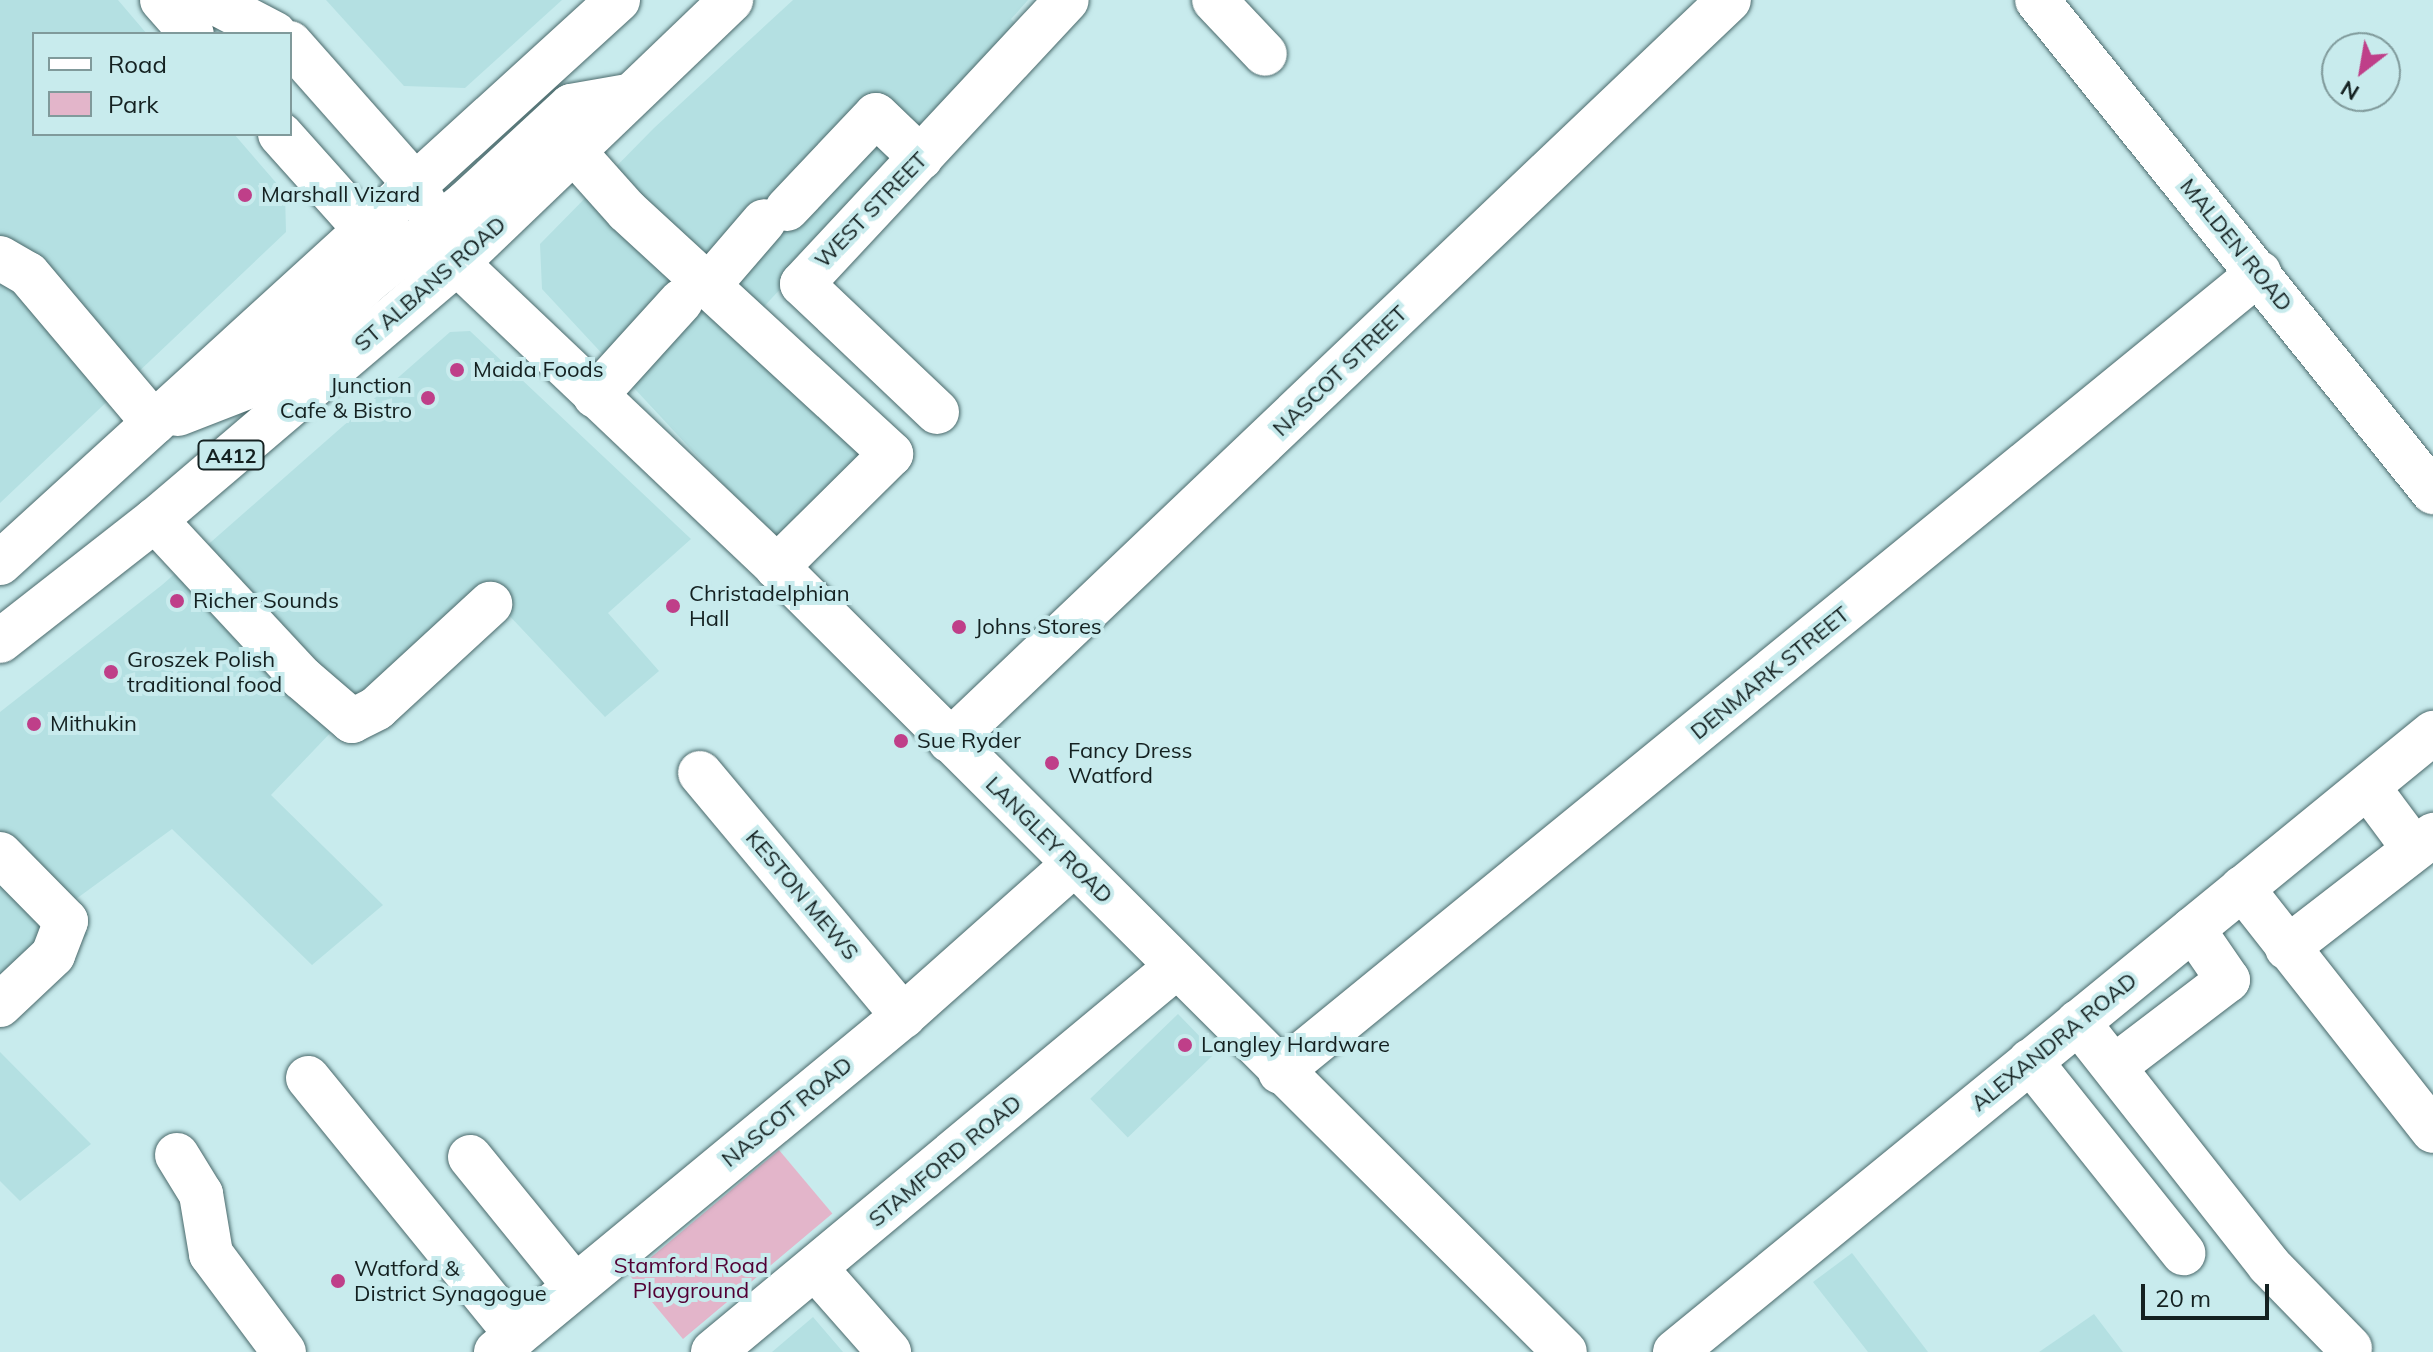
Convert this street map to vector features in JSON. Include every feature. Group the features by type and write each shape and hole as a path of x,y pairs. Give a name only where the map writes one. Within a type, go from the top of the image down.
{"street":[{"path":"162,0 190,32"},
{"path":"210,0 271,32"},
{"path":"250,0 280,32"},
{"path":"0,563 413,182 618,0"},
{"name":"ST ALBANS ROAD","path":"0,641 155,520 435,245 576,154 628,96 731,0"},
{"name":"WEST STREET","path":"937,412 802,284 1067,0"},
{"path":"1214,0 1265,54"},
{"name":"NASCOT STREET","path":"950,741 1729,0"},
{"name":"MALDEN ROAD","path":"2037,0 2433,492"},
{"name":"LANGLEY ROAD","path":"292,45 413,182 435,245 777,567 1175,968 1565,1352"},
{"path":"154,423 263,381 435,245 571,106 628,96"},
{"path":"595,396 876,115 921,158"},
{"path":"282,136 365,229 435,245"},
{"path":"576,154 695,293 891,454 777,567"},
{"path":"0,258 28,274 154,423"},
{"name":"DENMARK STREET","path":"1280,1072 2259,273"},
{"path":"155,520 302,678 352,721 377,708 490,604"},
{"name":"ALEXANDRA ROAD","path":"1675,1352 2433,733"},
{"name":"KESTON MEWS","path":"700,773 903,1016"},
{"path":"2287,948 2424,842 2368,787"},
{"path":"0,854 66,921 53,955 0,1005"},
{"name":"NASCOT ROAD","path":"506,1343 903,1016 1073,865"},
{"path":"2242,888 2433,1131"},
{"path":"2115,1066 2228,980 2193,929"},
{"name":"STAMFORD ROAD","path":"713,1352 1175,968"},
{"path":"2078,1022 2269,1265 2350,1348"},
{"path":"2030,1061 2183,1253"},
{"path":"308,1078 506,1343"},
{"path":"177,1155 201,1194 211,1254 284,1352"},
{"path":"470,1157 575,1286"},
{"path":"815,1268 889,1352"}],"shaded area":[{"path":"0,0 118,0 145,32 32,32 32,136 236,136 285,193 286,232 0,503"},
{"path":"326,0 562,0 465,88 404,86"},
{"path":"793,0 1028,0 1011,19 1021,29 759,312 913,453 809,552 786,544 726,487 542,289 540,244 654,128"},
{"path":"470,331 691,539 608,613 659,671 605,717 504,610 370,737 336,727 271,795 383,905 312,965 172,829 65,907 88,934 0,1026 0,712 162,585 450,332"},
{"path":"1178,1014 1216,1053 1128,1138 1090,1099"},
{"path":"0,1052 91,1144 20,1201 0,1181"},
{"path":"1852,1253 1928,1352 1868,1352 1813,1282"},
{"path":"2094,1314 2123,1352 2039,1352 2071,1330"},
{"path":"813,1317 843,1352 772,1352"}],"green space":[{"name":"Stamford Road Playground","path":"779,1150 832,1214 683,1339 630,1275"}],"place":[{"name":"Marshall Vizard","path":"245,195"},
{"name":"Maida Foods","path":"457,370"},
{"name":"Junction Cafe & Bistro","path":"428,398"},
{"name":"Richer Sounds","path":"177,601"},
{"name":"Christadelphian Hall","path":"673,606"},
{"name":"Johns Stores","path":"959,627"},
{"name":"Groszek Polish traditional food","path":"111,672"},
{"name":"Mithukin","path":"34,724"},
{"name":"Sue Ryder","path":"901,741"},
{"name":"Fancy Dress Watford","path":"1052,763"},
{"name":"Langley Hardware","path":"1185,1045"},
{"name":"Watford & District Synagogue","path":"338,1281"}]}
